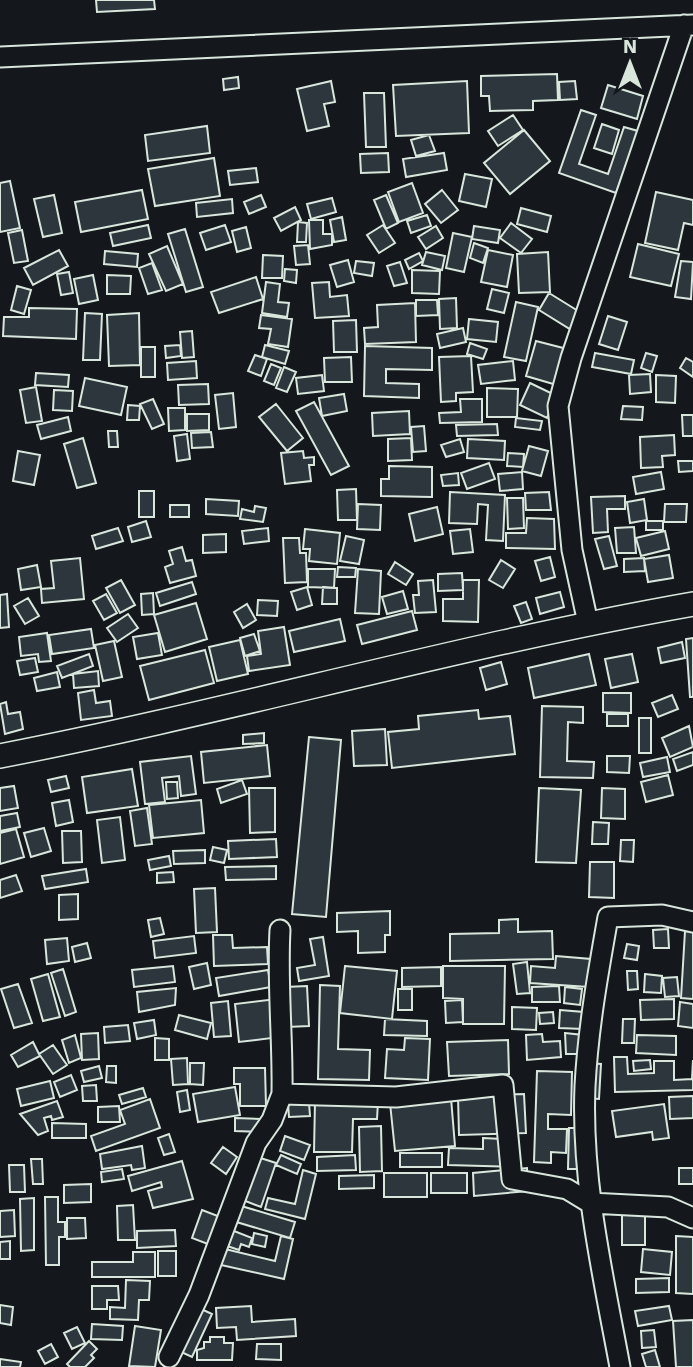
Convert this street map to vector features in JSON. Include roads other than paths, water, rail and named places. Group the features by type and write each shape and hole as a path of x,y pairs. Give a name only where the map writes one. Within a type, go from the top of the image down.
{"street":[{"path":"0,57 689,25 571,358 558,406 572,550 588,623"},
{"path":"0,756 117,733 588,623 693,604"},
{"path":"0,770 579,639 693,619"},
{"path":"620,1367 590,1203 585,1088 593,1004 608,917 662,915 693,922"},
{"path":"169,1357 200,1295 256,1143 272,1120 282,1094 283,1037 277,978 280,930"},
{"path":"282,1094 396,1097 503,1085 512,1179 567,1189 590,1203 668,1207 693,1218"}]}
